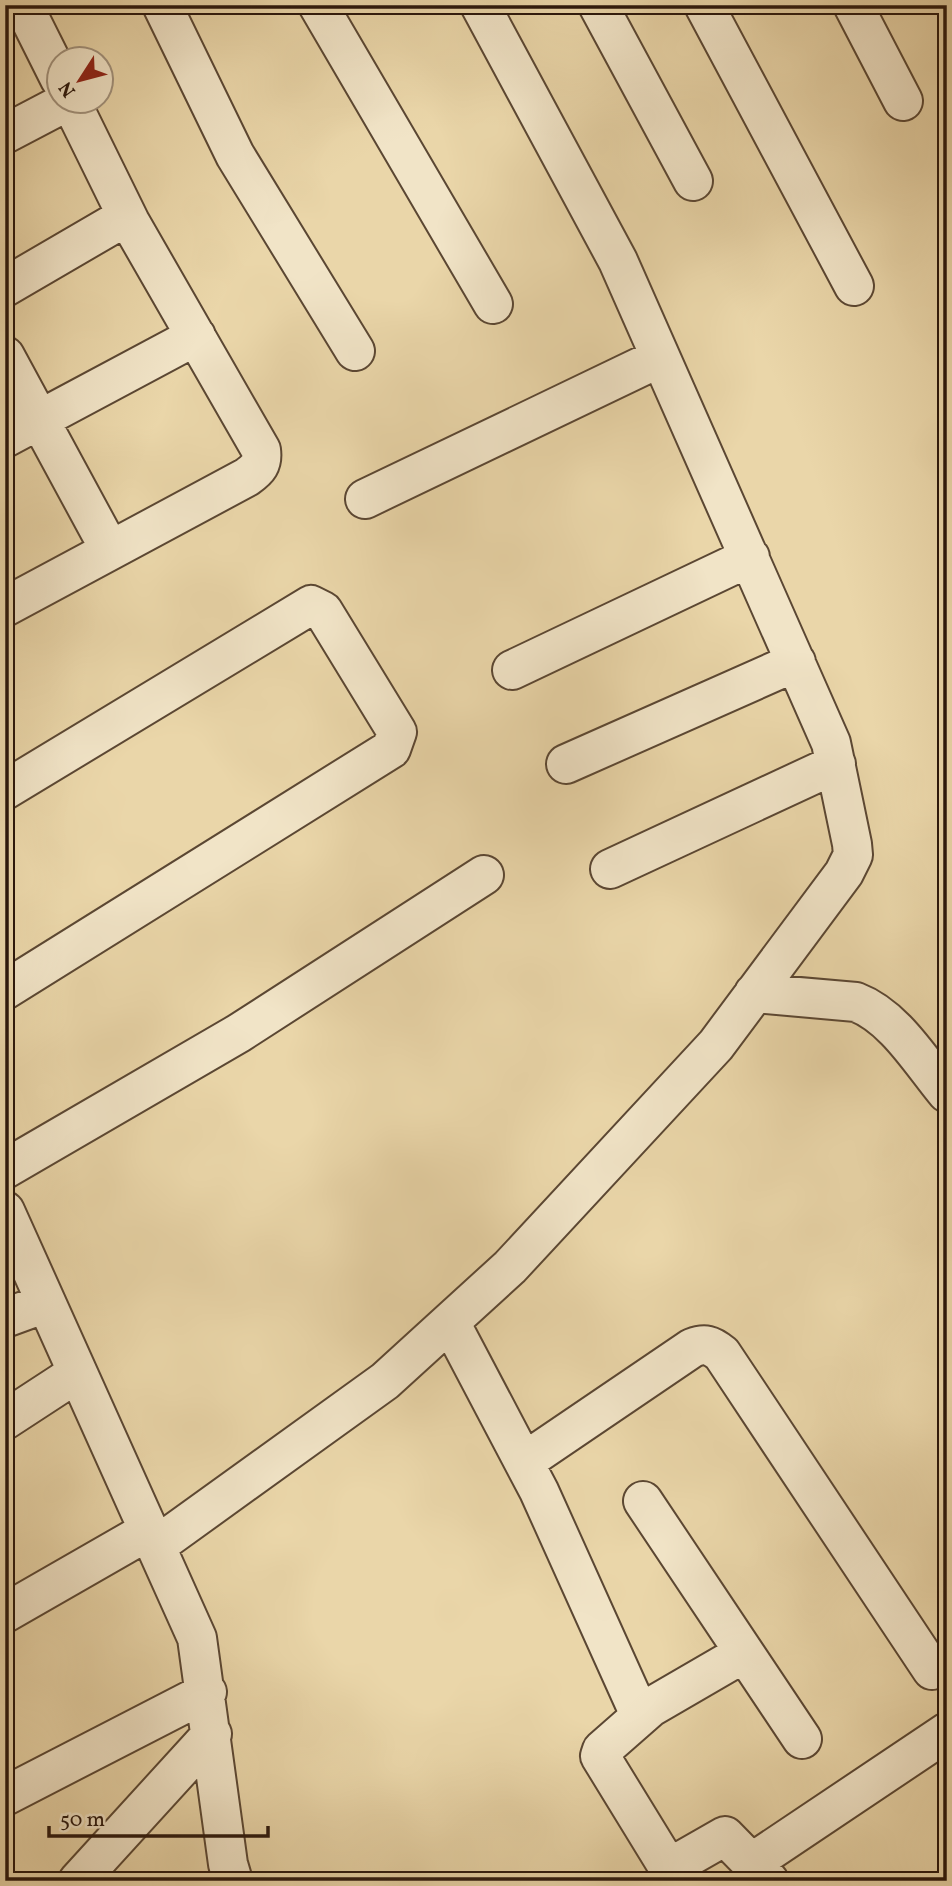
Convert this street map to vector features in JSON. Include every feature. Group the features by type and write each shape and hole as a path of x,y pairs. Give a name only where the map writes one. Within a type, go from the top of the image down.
{"street":[{"path":"23,5 46,51"},
{"path":"162,5 235,155 355,351"},
{"path":"318,5 494,304"},
{"path":"5,1613 152,1539 379,1386 515,1262 707,1055 850,864 852,844 831,743 618,261 480,5"},
{"path":"598,5 693,181"},
{"path":"704,5 854,286"},
{"path":"853,5 903,101"},
{"path":"5,134 46,113"},
{"path":"5,607 247,477 257,469 262,460 261,450 127,216 75,116"},
{"path":"5,287 127,216"},
{"path":"5,438 196,336"},
{"path":"5,356 110,550"},
{"path":"365,499 659,358"},
{"path":"512,670 750,557"},
{"path":"5,790 311,605 323,611 397,732 391,749 5,990"},
{"path":"566,764 796,662"},
{"path":"610,869 836,764"},
{"path":"5,1169 239,1033 484,875"},
{"path":"754,993 856,1002 868,1007 883,1017 947,1093"},
{"path":"5,1211 197,1639 207,1692 228,1864 233,1881"},
{"path":"5,1318 46,1303"},
{"path":"450,1322 524,1462 635,1704 651,1707"},
{"path":"524,1462 692,1348 703,1344 712,1346 722,1354 932,1670"},
{"path":"5,1420 76,1373"},
{"path":"643,1501 802,1739"},
{"path":"744,1653 651,1707 602,1749 600,1756 665,1862 676,1864 725,1836 761,1872 947,1732"},
{"path":"8,1787 207,1692"},
{"path":"78,1881 212,1734"}]}
